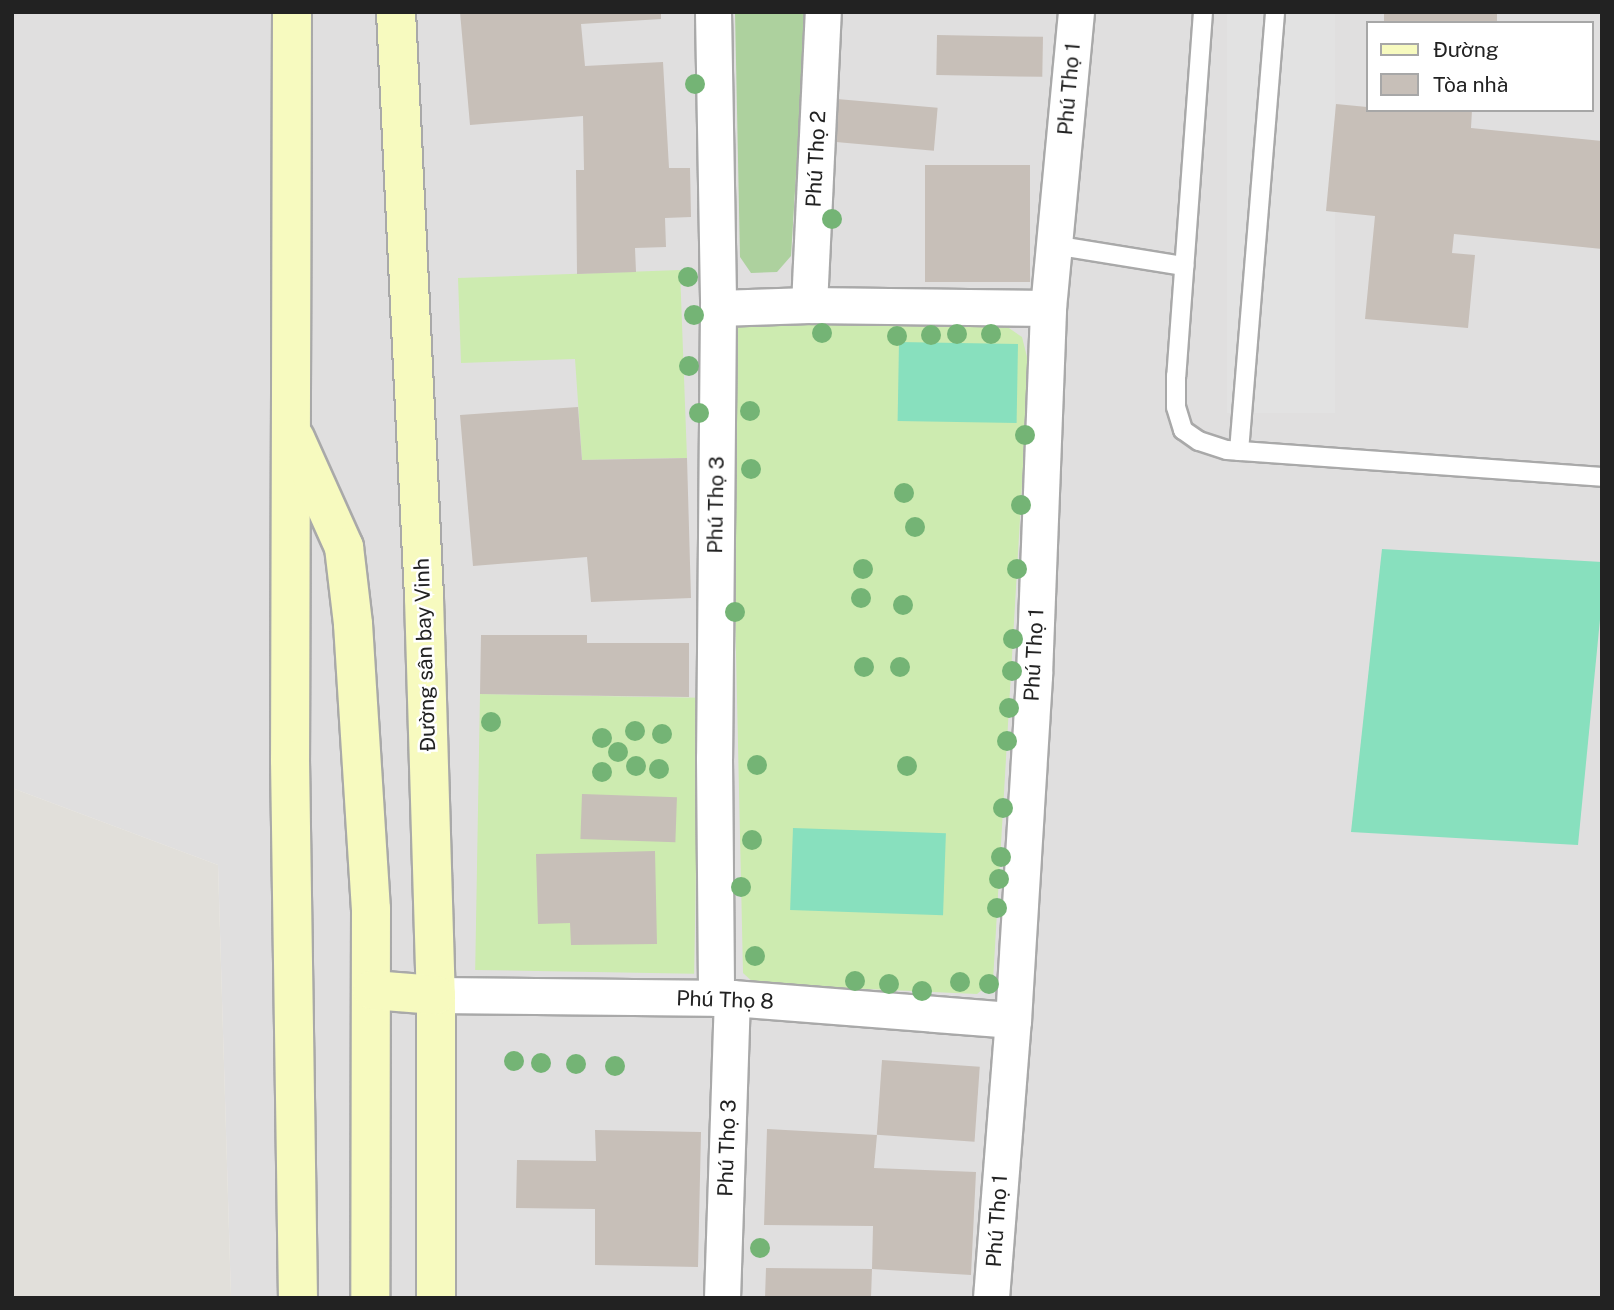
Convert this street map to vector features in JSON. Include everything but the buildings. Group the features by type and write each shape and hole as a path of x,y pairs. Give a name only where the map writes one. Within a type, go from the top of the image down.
{"main road":[{"path":"292,12 290,760 298,1298"},
{"name":"Đường sân bay Vinh","path":"396,12 424,598 436,995 436,1298"},
{"path":"291,430 344,547 353,624 368,855 372,990 370,1298"},
{"path":"372,990 436,995"}],"street":[{"name":"Phú Thọ 3","path":"713,12 718,308 714,745 724,998 722,1298"},
{"name":"Phú Thọ 2","path":"809,305 823,12"},
{"name":"Phú Thọ 1","path":"991,1298 1013,1020 1034,675 1048,308 1076,12"},
{"path":"718,308 809,305 1048,308"},
{"name":"Phú Thọ 8","path":"436,995 724,998 1013,1020"}],"lane":[{"path":"1203,12 1176,376 1178,419 1183,430 1199,441 1239,451 1602,477"},
{"path":"1239,451 1275,12"},
{"path":"1054,245 1184,266"}],"shaded area":[{"path":"12,12 1602,12 1602,1298 231,1298 218,865 12,788"},
{"path":"1227,12 1335,12 1335,413 1227,413"},
{"path":"12,788 218,865 231,1298 12,1298"}],"green space":[{"path":"735,12 806,12 791,256 777,272 751,273 740,257"},
{"path":"680,270 687,458 582,460 575,359 461,363 458,278"},
{"path":"744,315 1003,324 1022,337 1029,365 993,981 977,994 755,984 743,973 729,332"},
{"path":"899,342 1018,344 1017,423 898,421"},
{"path":"1382,549 1602,562 1602,599 1578,845 1351,832"},
{"path":"480,694 699,698 694,974 475,970"},
{"path":"793,828 946,833 943,915 790,910"}]}
